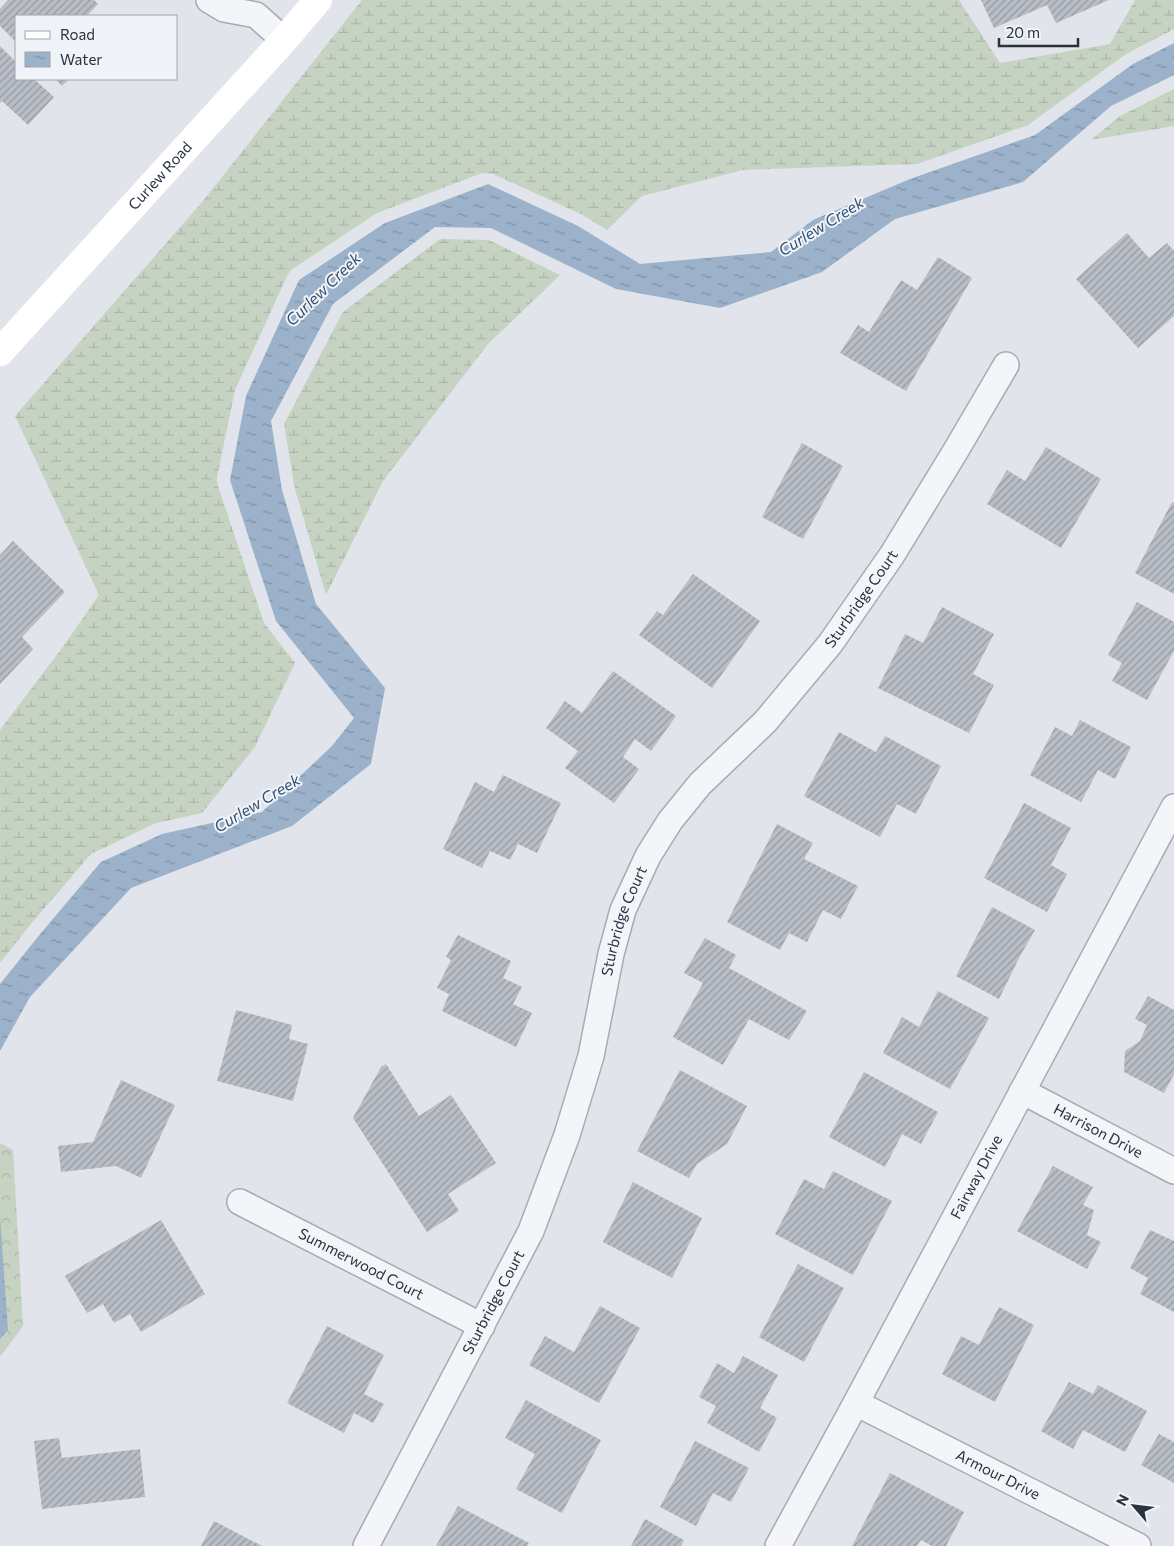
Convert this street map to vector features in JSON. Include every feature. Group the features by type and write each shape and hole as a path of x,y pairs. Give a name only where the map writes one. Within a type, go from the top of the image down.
{"main road":[{"name":"Curlew Road","path":"0,352 284,40 318,0"}],"street":[{"path":"209,0 224,9 254,7 284,40"},
{"name":"Sturbridge Court","path":"366,1546 531,1231 567,1135 592,1056 611,954 623,910 648,856 670,821 700,784 765,722 830,644 892,555 1006,365"},
{"name":"Fairway Drive","path":"778,1546 1174,807"},
{"name":"Harrison Drive","path":"1022,1091 1174,1171"},
{"name":"Summerwood Court","path":"240,1202 482,1326"},
{"name":"Armour Drive","path":"856,1403 1138,1546"}],"green space":[{"path":"362,0 959,0 1000,63 1110,44 1135,0 1174,0 1174,29 1126,54 1028,125 917,164 743,170 642,196 607,230 583,215 493,174 482,173 377,213 291,270 235,390 217,483 264,623 295,663 255,747 202,813 156,823 91,854 0,963 0,730 62,648 99,595 15,416 203,201"},
{"path":"1174,89 1174,126 1091,140 1120,116"},
{"path":"440,239 489,240 560,275 488,344 383,481 326,595 295,489 284,424 343,312"},
{"path":"0,1143 13,1150 23,1326 0,1357"}],"water":[{"name":"Curlew Creek","path":"1174,43 1174,75 1111,106 1023,182 895,219 822,272 720,308 616,289 491,228 435,227 333,304 271,421 282,490 316,604 385,688 371,764 292,826 131,888 30,997 0,1051 0,984 101,862 162,834 262,812 332,746 354,718 276,621 230,480 246,396 299,280 385,223 488,184 578,226 640,264 771,252 813,220 910,179 1035,135 1133,64"},
{"path":"0,1217 8,1330 0,1339"}],"building":[{"path":"8,0 94,0 98,4 88,15 15,15 15,41 0,26 0,9"},
{"path":"981,0 1109,0 1056,23 1047,5 994,28"},
{"path":"0,46 15,61 15,80 35,80 54,97 28,125 2,101 0,103"},
{"path":"56,80 68,80 62,86"},
{"path":"1127,233 1149,258 1167,243 1174,251 1174,316 1138,348 1076,279"},
{"path":"938,257 972,278 906,391 840,353 858,325 869,332 901,280 917,290"},
{"path":"802,443 843,466 803,539 762,517"},
{"path":"1046,447 1101,479 1061,548 987,504 1007,470 1025,481"},
{"path":"1172,502 1174,503 1174,594 1135,573"},
{"path":"13,541 65,592 22,637 33,649 0,684 0,555"},
{"path":"693,574 760,621 712,688 639,635 657,611 663,615"},
{"path":"1137,602 1174,622 1174,651 1147,700 1112,681 1122,663 1108,655"},
{"path":"942,607 994,634 973,674 994,685 969,733 878,688 905,634 923,643"},
{"path":"613,671 676,716 651,751 635,739 623,757 639,769 614,803 565,768 578,751 546,728 565,701 582,713"},
{"path":"1080,720 1131,747 1115,779 1098,770 1081,802 1030,775 1055,727 1072,736"},
{"path":"839,732 876,752 885,736 941,766 916,814 897,804 880,837 804,796"},
{"path":"503,775 561,803 537,853 518,844 510,860 490,851 482,868 443,849 475,782 494,792"},
{"path":"1024,803 1071,828 1051,865 1067,874 1047,912 984,878"},
{"path":"777,824 813,843 804,859 858,886 841,919 823,910 807,942 789,933 780,950 727,922"},
{"path":"992,907 1035,930 999,999 956,976"},
{"path":"458,935 511,961 503,978 522,987 513,1004 532,1013 516,1047 442,1011 449,994 437,988 451,960 446,957"},
{"path":"705,938 736,955 729,968 807,1011 789,1040 749,1019 723,1065 673,1037 703,983 684,973"},
{"path":"938,991 989,1018 950,1089 883,1053 902,1017 919,1027"},
{"path":"1148,996 1174,1010 1174,1074 1164,1093 1124,1072 1125,1051 1140,1041 1147,1025 1135,1019"},
{"path":"236,1010 292,1025 289,1039 308,1044 293,1101 217,1081"},
{"path":"386,1064 419,1116 451,1095 496,1163 448,1194 459,1211 427,1232 353,1118 381,1067"},
{"path":"680,1070 747,1106 727,1144 697,1164 689,1178 637,1151"},
{"path":"864,1072 938,1112 921,1144 902,1134 885,1167 829,1137"},
{"path":"121,1080 175,1105 141,1178 116,1166 61,1172 58,1146 93,1142"},
{"path":"1053,1166 1093,1187 1083,1205 1094,1210 1087,1235 1101,1242 1087,1269 1017,1231"},
{"path":"833,1171 892,1201 853,1275 775,1234 804,1179 824,1189"},
{"path":"633,1182 702,1218 672,1278 603,1242"},
{"path":"161,1220 205,1294 141,1332 130,1314 114,1323 103,1304 87,1313 65,1276"},
{"path":"1150,1230 1174,1241 1174,1312 1140,1294 1148,1278 1130,1268"},
{"path":"798,1264 844,1288 804,1362 759,1337"},
{"path":"600,1306 640,1328 599,1403 529,1365 545,1336 574,1352"},
{"path":"999,1307 1034,1325 995,1402 942,1374 961,1336 979,1345"},
{"path":"327,1326 384,1355 364,1394 384,1404 373,1423 354,1413 344,1433 287,1403"},
{"path":"743,1356 778,1375 760,1408 777,1418 759,1452 707,1423 716,1406 699,1397 717,1363 734,1373"},
{"path":"1069,1382 1093,1394 1098,1385 1147,1411 1125,1452 1083,1430 1073,1449 1041,1431"},
{"path":"526,1400 601,1440 562,1513 516,1489 535,1454 505,1438"},
{"path":"1159,1434 1174,1442 1174,1483 1141,1465"},
{"path":"59,1438 62,1458 140,1449 145,1497 42,1509 34,1441"},
{"path":"695,1441 749,1468 731,1502 713,1493 696,1526 660,1507"},
{"path":"890,1473 964,1512 946,1546 932,1546 921,1540 917,1546 852,1546"},
{"path":"458,1506 529,1543 527,1546 436,1546"},
{"path":"645,1519 684,1540 681,1546 631,1546"},
{"path":"214,1521 262,1546 201,1546"}]}
